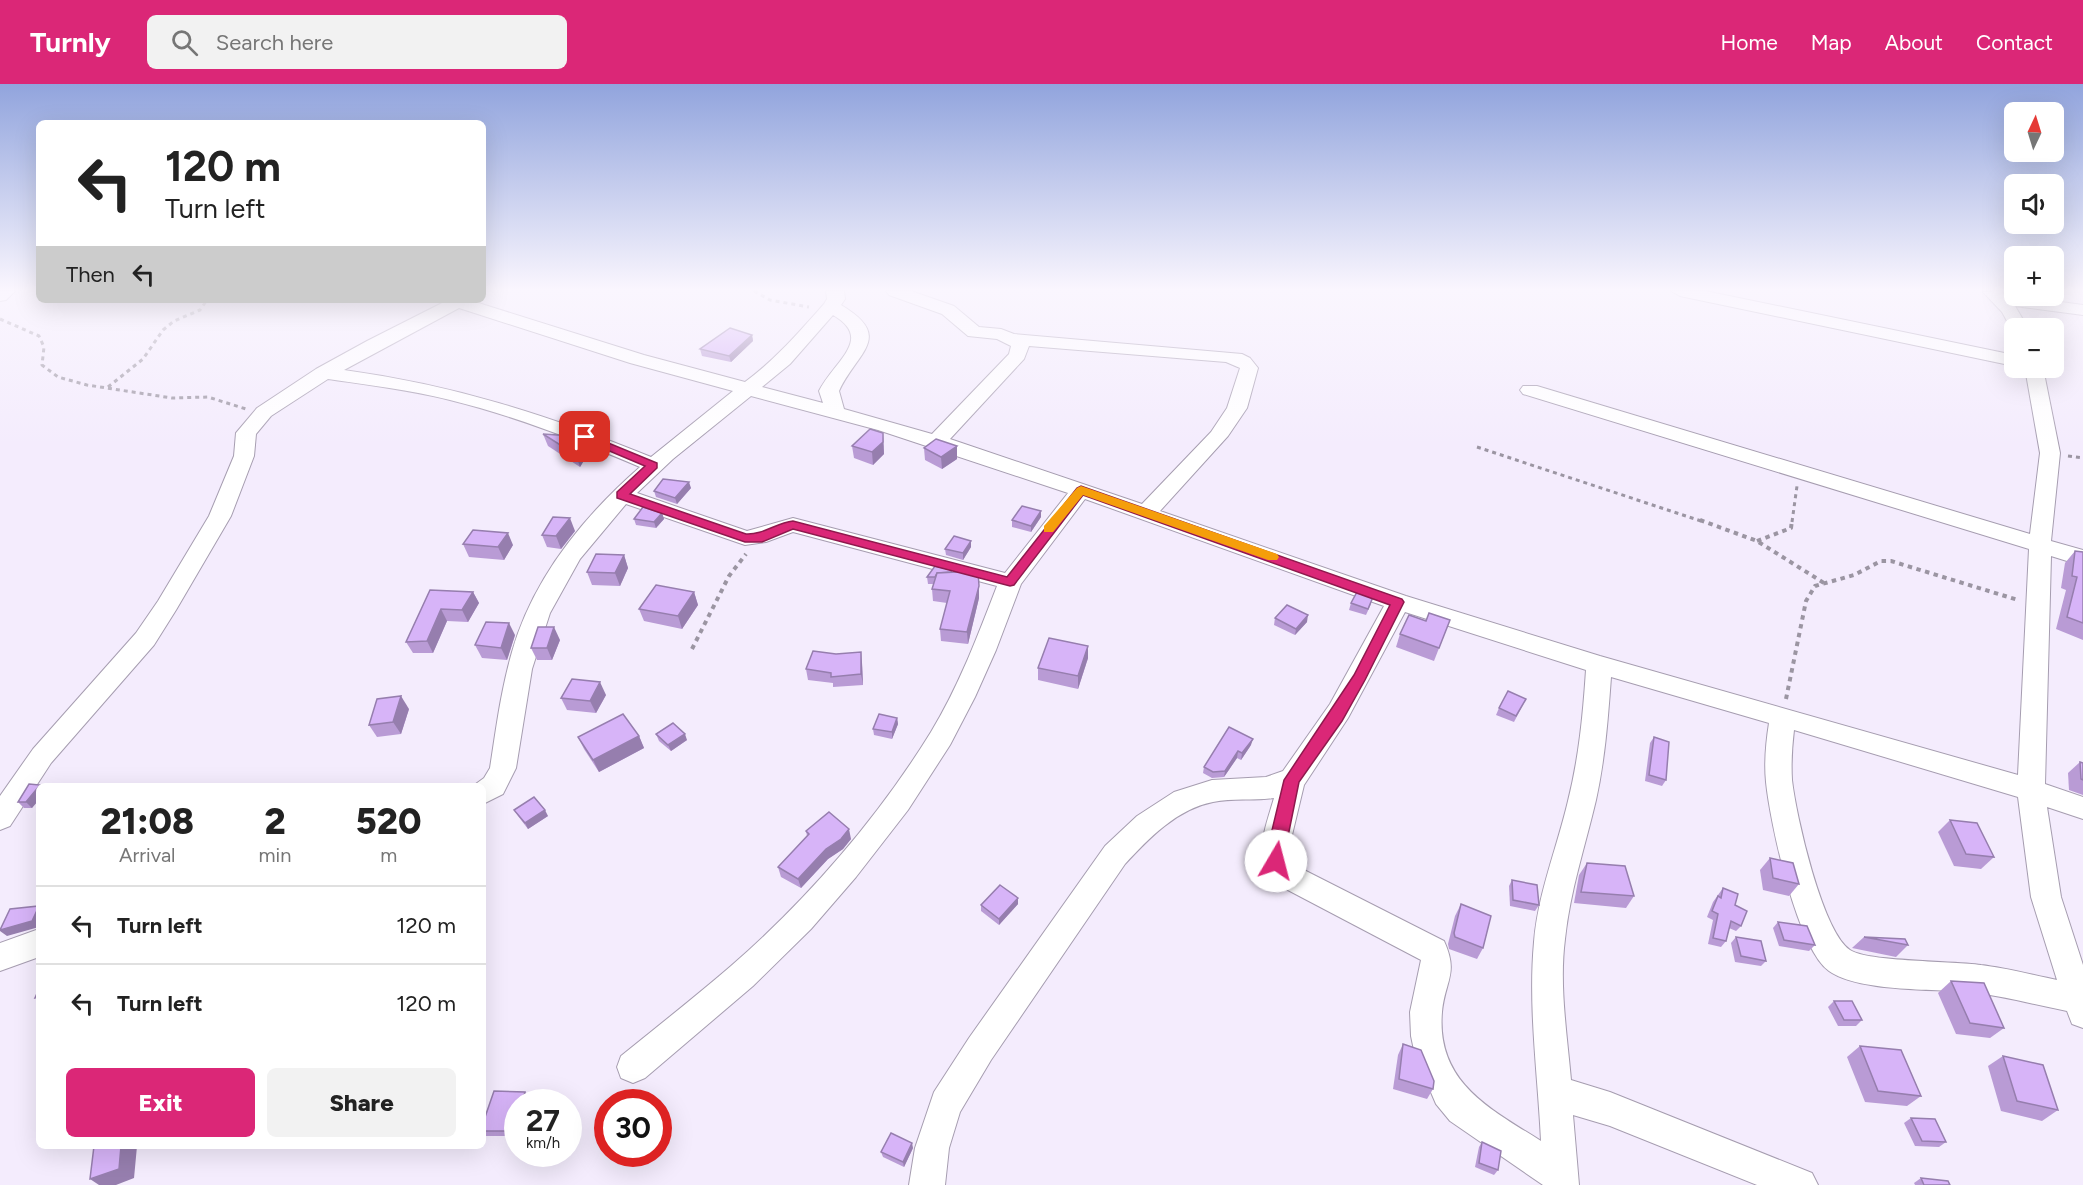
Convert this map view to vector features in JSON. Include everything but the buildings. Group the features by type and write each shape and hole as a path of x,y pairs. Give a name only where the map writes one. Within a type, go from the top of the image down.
{"street":[{"path":"0,818 42,756 145,639 220,516 244,456 246,433 264,412 323,373 381,342"},
{"path":"586,342 637,359 936,442 1147,512 1398,602 1599,665 1910,752 2031,789 2083,808"},
{"path":"486,792 499,780 503,768 519,670 537,614 558,574 576,547 621,495 653,465 777,366 798,342"},
{"path":"835,413 829,391 860,342"},
{"path":"936,442 1018,355 1020,344 1018,342"},
{"path":"1054,342 1217,356 1239,359 1248,364 1250,368 1237,408 1218,436 1147,512"},
{"path":"1925,342 2004,359"},
{"path":"323,373 393,382 455,395 585,437 653,465"},
{"path":"2036,378 2050,453 2040,544 2031,789 2046,897 2081,1006"},
{"path":"1530,390 2083,558"},
{"path":"633,1067 741,976 800,920 846,868 898,802 941,738 962,697 984,650 1010,582 1081,490"},
{"path":"621,495 732,535 758,539 783,526 793,525 1010,582"},
{"path":"1398,602 1360,677 1336,717 1292,780 1276,847 1276,861 1281,870 1436,953 1435,974 1426,1012 1427,1036 1431,1055 1448,1092 1462,1110 1561,1180"},
{"path":"1561,1180 1554,1092 1549,942 1556,895 1594,743 1599,665"},
{"path":"1782,718 1779,780 1787,826 1812,912 1825,943 1836,959 1857,967 1980,979 2081,1006"},
{"path":"927,1185 932,1148 946,1104 980,1049 1115,855 1141,827 1171,807 1211,791 1273,786 1292,780"},
{"path":"0,957 36,944"},
{"path":"1554,1092 1610,1109 1800,1185"}],"path":[{"path":"43,342 42,365 49,372 72,382 172,398 208,397 264,412"},
{"path":"107,387 143,359 155,342"},
{"path":"1478,447 1695,518 1757,542 1824,583"},
{"path":"1757,542 1791,528 1798,471"},
{"path":"692,649 729,576 758,539"},
{"path":"1782,718 1806,602 1815,586 1854,575 1881,561 1891,561 2038,606"}],"slow traffic":[{"path":"1049,529 1081,490 1272,557"}],"route":[{"path":"585,437 653,465 621,495 745,538 758,539 783,526 793,525 823,531 1010,582 1052,524 1081,490 1398,602 1360,677 1336,717 1292,780 1276,847 1276,861"}]}
